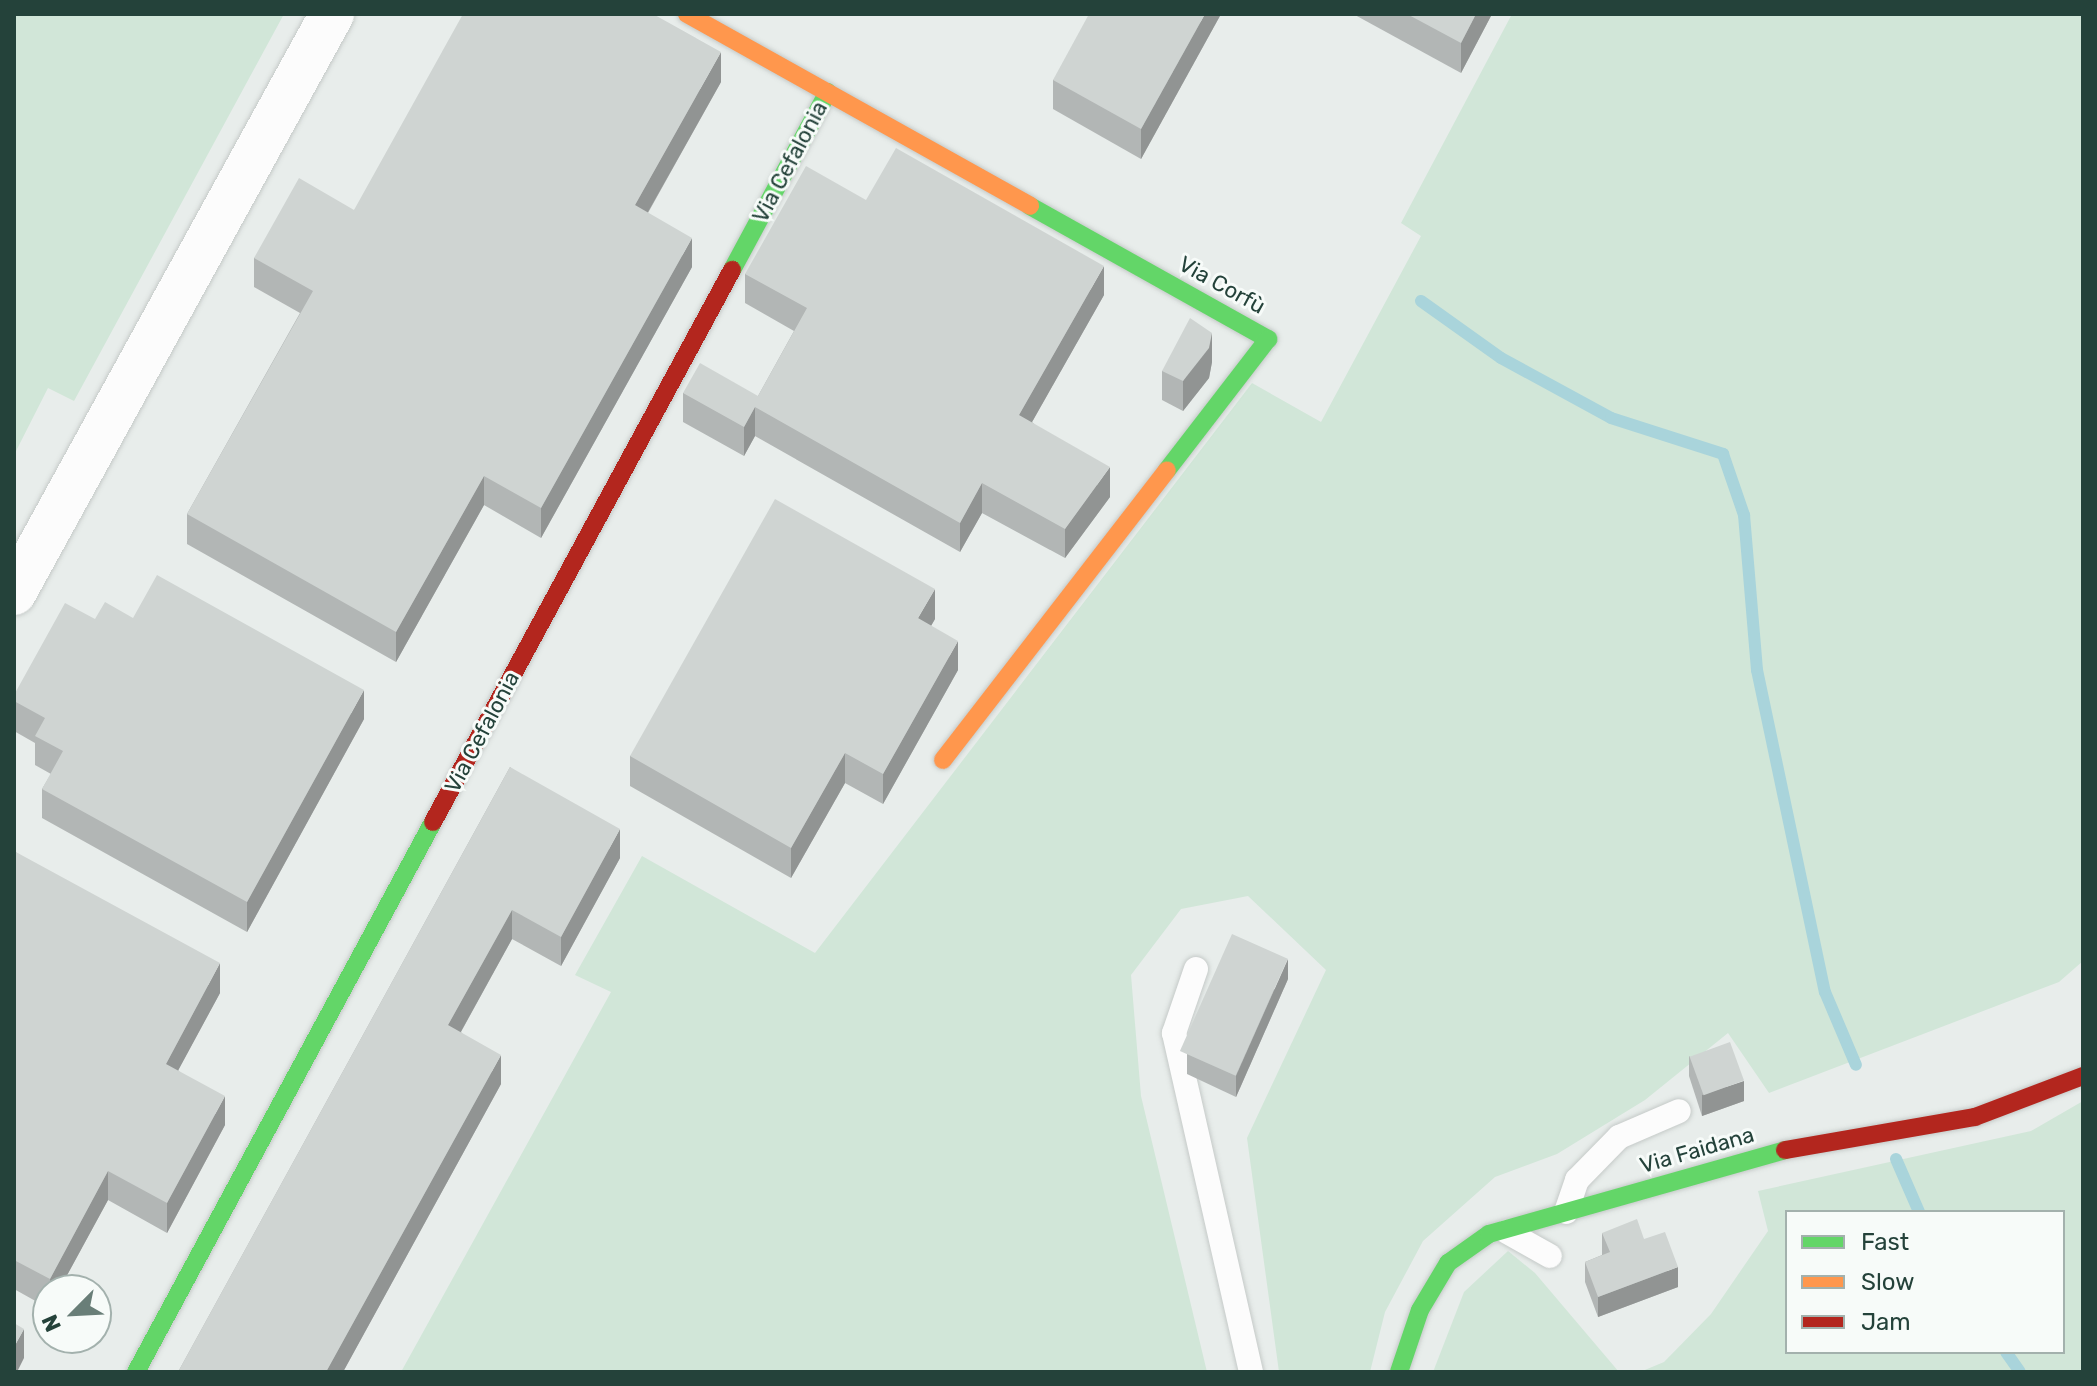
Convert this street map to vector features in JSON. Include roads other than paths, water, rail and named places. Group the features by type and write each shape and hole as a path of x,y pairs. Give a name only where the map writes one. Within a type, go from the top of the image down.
{"street":[{"path":"14,593 332,14"},
{"name":"Via Corfù","path":"687,14 1268,339 943,760"},
{"name":"Via Cefalonia","path":"136,1372 828,92"},
{"name":"Via Faidana","path":"1399,1372 1420,1310 1448,1263 1503,1230 1783,1150 1975,1117 2083,1076"}],"lane":[{"path":"1196,969 1174,1033 1251,1372"},
{"path":"1566,1212 1577,1180 1619,1137 1679,1111"},
{"path":"1503,1230 1550,1256"}],"waterway":[{"path":"1421,301 1501,358 1611,418 1723,454 1744,515 1757,670 1825,992 1856,1065"},
{"path":"1896,1159 1918,1210"},
{"path":"2007,1354 2020,1372"}]}
